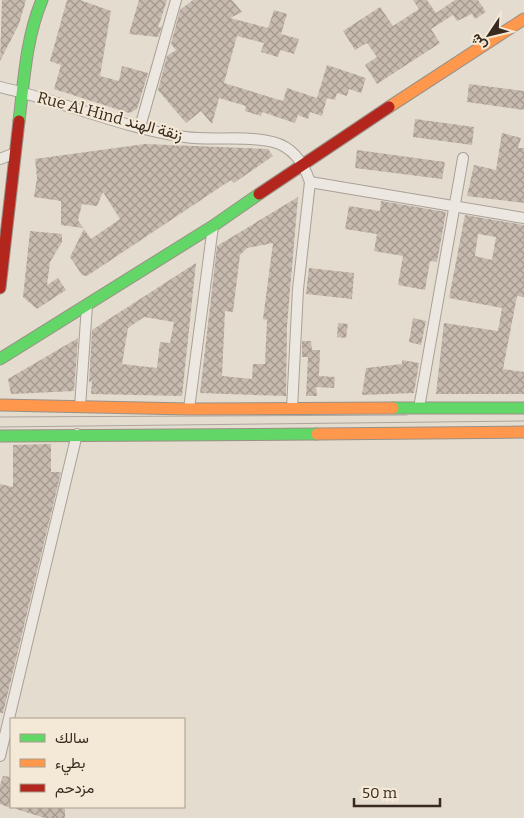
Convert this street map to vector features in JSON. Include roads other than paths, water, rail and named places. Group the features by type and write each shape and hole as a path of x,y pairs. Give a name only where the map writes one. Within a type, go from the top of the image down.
{"main road":[{"path":"0,288 24,92 26,58 30,34 42,0"},
{"path":"0,358 212,226 302,164 524,19"},
{"path":"0,405 189,409 524,408"},
{"path":"0,436 524,432"}],"street":[{"path":"140,127 176,0"},
{"name":"Rue Al Hind زنقة الهند","path":"0,87 24,92 140,127 185,137 274,142 286,148 302,164"},
{"path":"0,159 16,153"},
{"path":"419,408 463,158"},
{"path":"292,409 298,289 310,182 302,164"},
{"path":"310,182 524,218"},
{"path":"189,409 212,226"},
{"path":"80,407 87,305"},
{"path":"0,756 77,434"}],"tram line":[{"path":"0,417 407,415"},
{"path":"0,427 524,421"}]}
